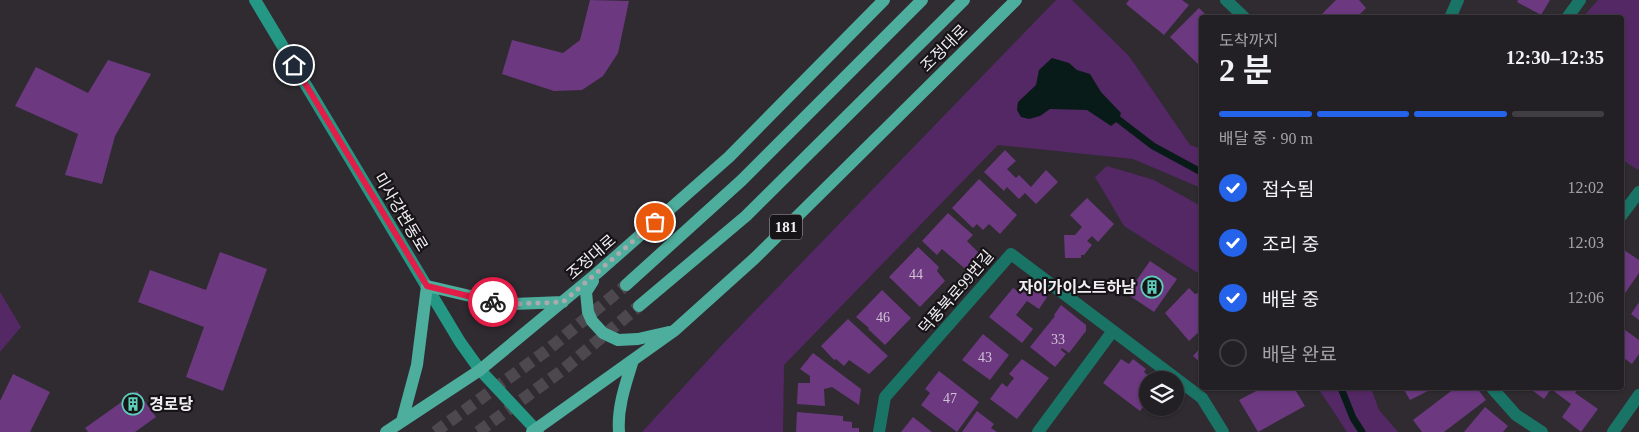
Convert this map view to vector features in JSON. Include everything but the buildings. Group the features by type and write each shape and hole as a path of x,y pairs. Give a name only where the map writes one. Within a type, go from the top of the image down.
{"main road":[{"name":"미사강변동로","path":"255,0 427,286 480,370 535,431"},
{"name":"조정대로","path":"386,432 480,370 596,274 729,157 884,0"},
{"path":"626,285 742,180 922,0"},
{"name":"조정대로","path":"639,306 746,216 964,0"},
{"name":"조정대로","path":"535,431 675,330 755,258 1016,0"},
{"path":"596,274 586,292 588,312 592,322 603,333 618,340 638,339 675,330"},
{"path":"402,421 417,365 427,286 496,302 513,304 563,302"},
{"path":"619,432 618,422 621,403 633,360"}],"lane":[{"path":"1451,15 1458,0"},
{"path":"1569,15 1580,0"},
{"path":"1232,2 1243,15"},
{"path":"1624,212 1639,192"},
{"name":"덕풍북로99번길","path":"879,432 885,397 1011,254 1202,398 1223,432"},
{"path":"1038,432 1112,332"},
{"path":"1495,390 1516,415 1542,432"},
{"path":"1613,432 1639,395"}],"shaded area":[{"path":"1056,0 1072,0 1129,56 1190,145 1199,148 1199,187 1133,159 998,145 784,365 783,432 642,432 721,346"},
{"path":"1598,0 1639,0 1638,170 1624,161 1624,15 1585,15"},
{"path":"1052,58 1069,63 1077,70 1090,74 1101,92 1121,113 1119,120 1111,126 1087,110 1050,109 1040,116 1029,119 1021,117 1017,110 1018,102 1036,85 1039,70"},
{"path":"1107,166 1154,180 1199,205 1199,274 1124,226 1095,177"},
{"path":"0,292 21,327 0,352"},
{"path":"1319,390 1372,390 1379,410 1398,432 1347,432"}],"waterway":[{"path":"1119,120 1153,146 1199,171"},
{"path":"1342,390 1353,418 1362,432"}],"tunnel":[{"path":"435,432 550,348 626,285"},
{"path":"478,432 564,369 639,306"}],"way so far":[{"path":"493,302 513,304 563,302 655,222"}],"place":[{"name":"자이가이스트하남","path":"1152,287"},
{"name":"경로당","path":"133,404"}],"route":[{"path":"294,65 427,286 493,302"}]}
